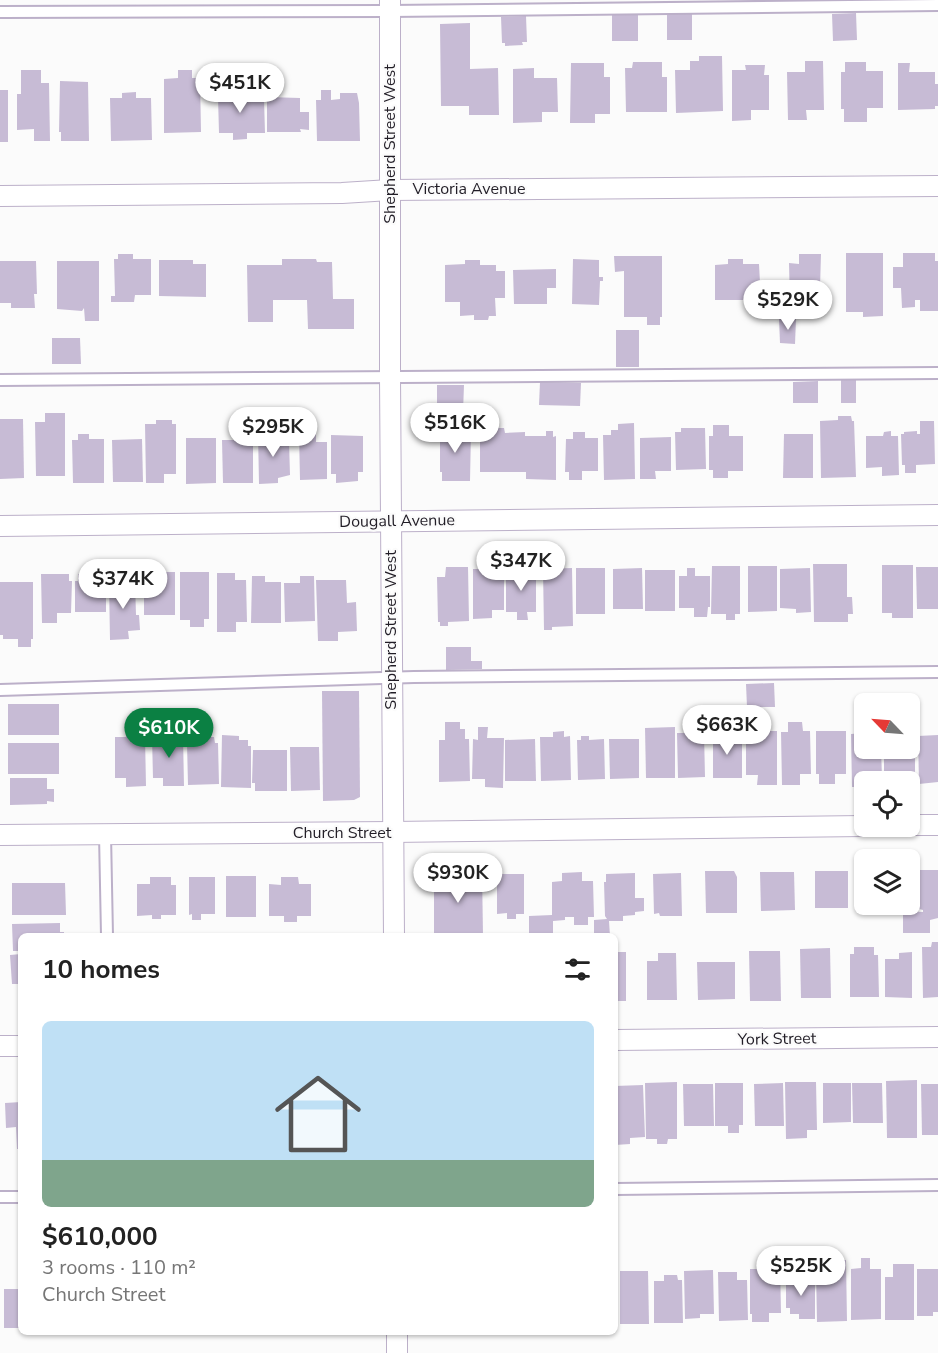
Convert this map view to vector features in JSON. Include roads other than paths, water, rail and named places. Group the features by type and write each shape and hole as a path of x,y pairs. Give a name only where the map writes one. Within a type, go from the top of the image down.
{"street":[{"name":"Shepherd Street West","path":"390,6 391,677 394,933"},
{"name":"Victoria Avenue","path":"0,196 342,193 390,190 938,186"},
{"name":"Dougall Avenue","path":"0,526 938,515"},
{"path":"920,825 938,825"},
{"name":"Church Street","path":"0,835 854,826"},
{"name":"York Street","path":"618,1040 938,1037"},
{"path":"0,1046 18,1046"},
{"path":"397,1335 397,1353"}],"lane":[{"path":"0,12 390,6 938,5"},
{"path":"0,381 938,373"},
{"path":"0,690 391,677 938,672"},
{"path":"105,834 107,933"},
{"path":"618,1189 938,1185"},
{"path":"0,1197 18,1197"}]}
